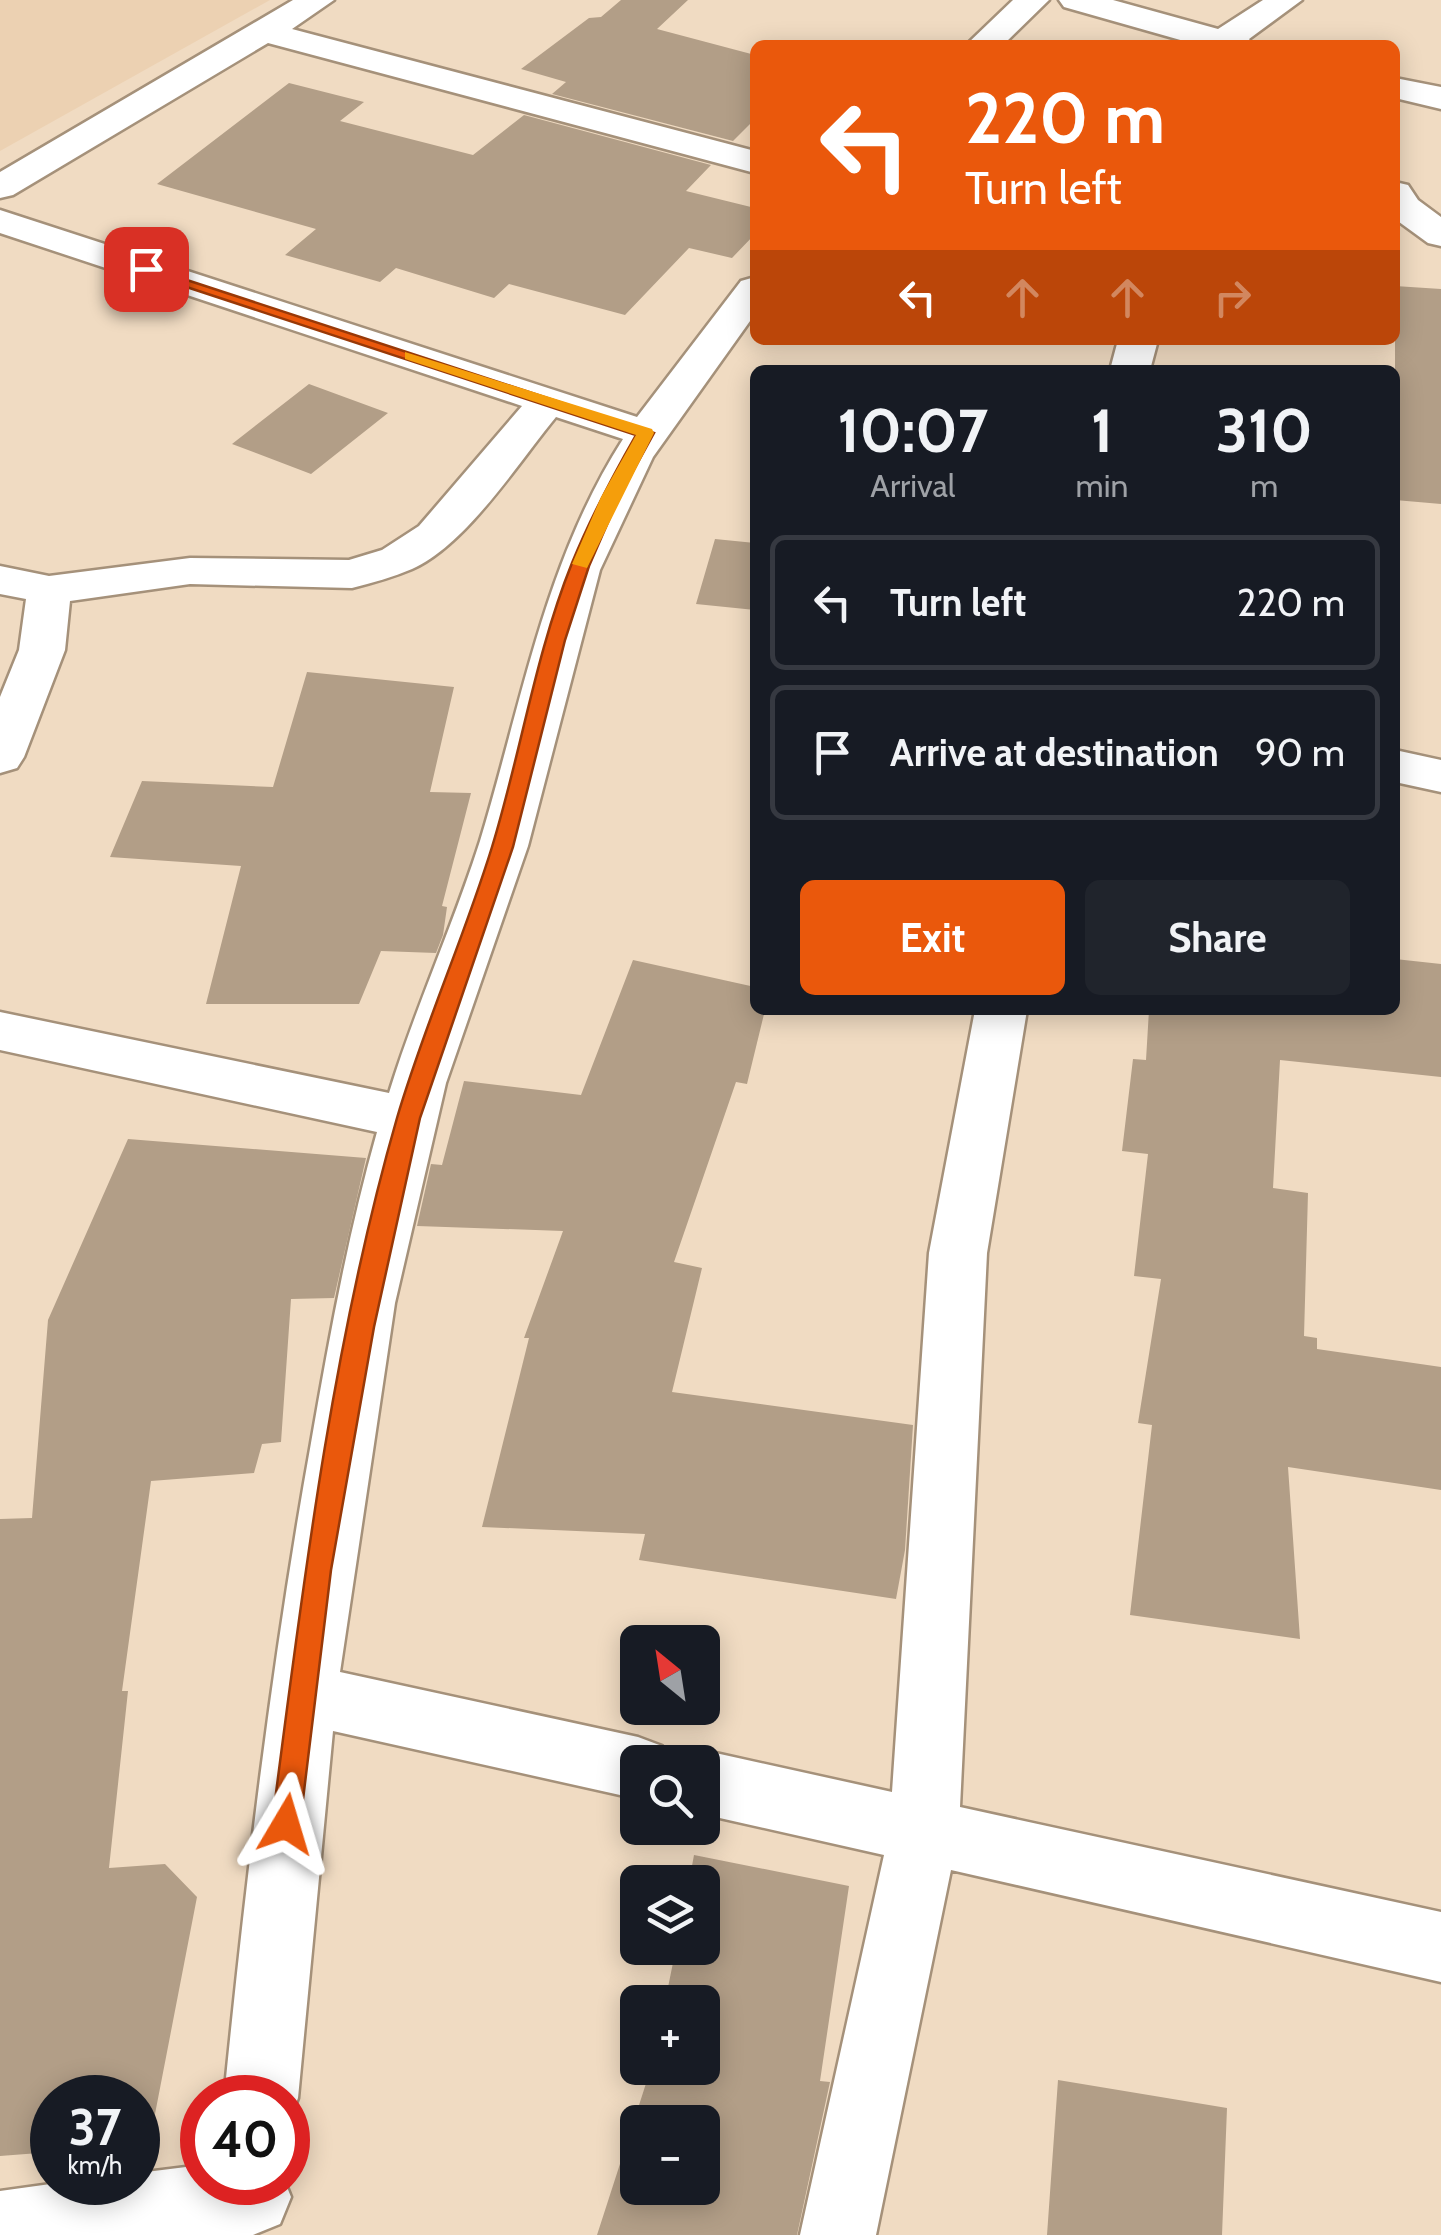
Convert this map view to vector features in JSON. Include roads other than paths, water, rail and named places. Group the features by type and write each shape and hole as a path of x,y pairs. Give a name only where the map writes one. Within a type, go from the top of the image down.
{"street":[{"path":"0,187 316,0"},
{"path":"988,40 1032,0"},
{"path":"1076,0 1219,40"},
{"path":"1234,40 1285,0"},
{"path":"264,32 750,161"},
{"path":"1400,67 1441,75"},
{"path":"1400,89 1441,98"},
{"path":"1400,203 1441,235"},
{"path":"0,221 646,433"},
{"path":"263,2075 282,1856 318,1570 362,1327 408,1118 502,847 556,640 580,566 610,497 646,433 689,369 750,295"},
{"path":"0,580 49,590 190,571 352,574 398,559 434,534 548,401"},
{"path":"0,757 42,650 49,590"},
{"path":"1400,767 1441,776"},
{"path":"838,2235 924,1831 958,1252 1000,1015"},
{"path":"0,1031 408,1118"},
{"path":"303,1694 620,1764"},
{"path":"720,1786 1441,1947"},
{"path":"0,2229 252,2205"}]}
